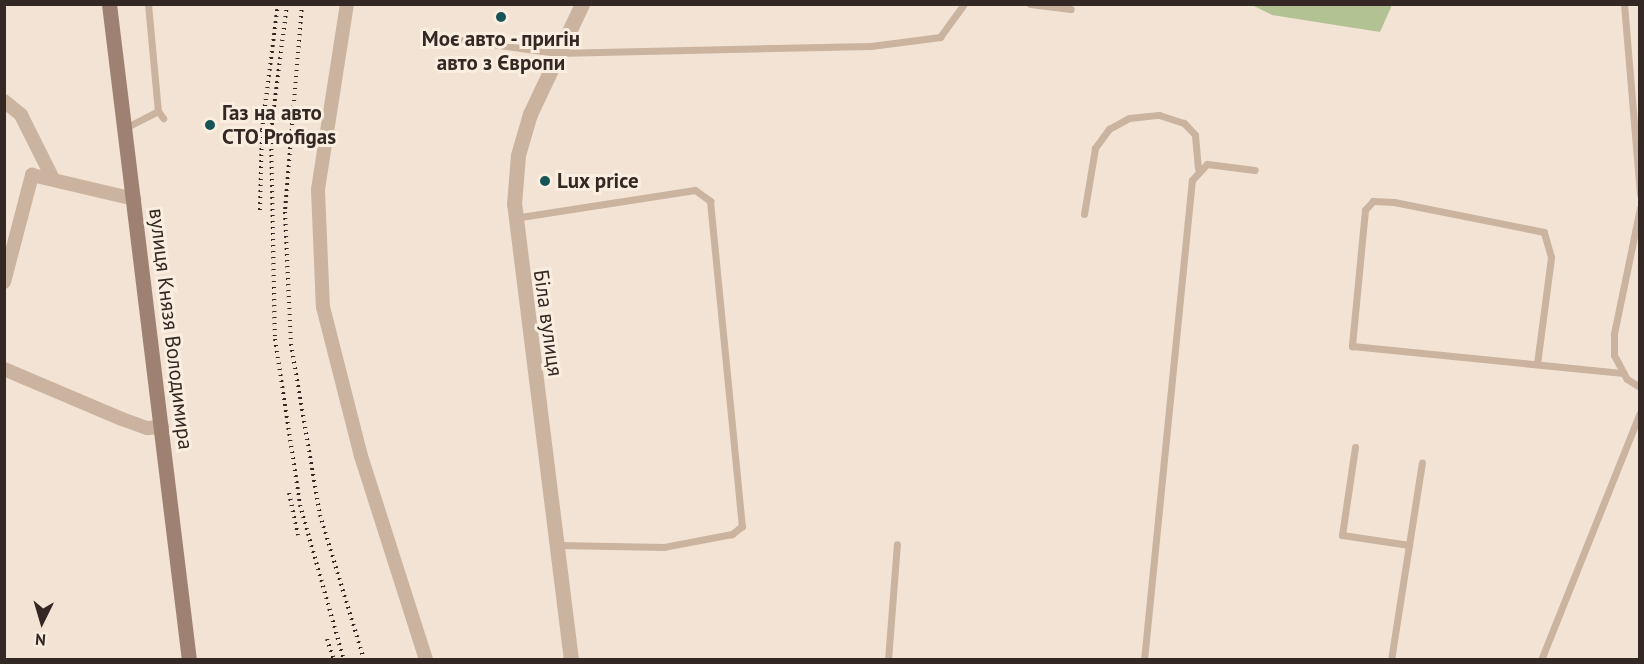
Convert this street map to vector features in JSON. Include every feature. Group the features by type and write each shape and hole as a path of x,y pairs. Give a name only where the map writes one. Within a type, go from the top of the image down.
{"main road":[{"name":"вулиця Князя Володимира","path":"109,4 189,660"}],"street":[{"path":"347,4 318,190 322,307 361,456 426,660"},
{"name":"Біла вулиця","path":"572,660 514,218 518,155 557,53 582,4"},
{"path":"4,101 21,115 52,177"},
{"path":"4,282 29,178 52,177 134,199"},
{"path":"4,369 122,419 162,427"}],"lane":[{"path":"125,128 161,115 148,4"},
{"path":"462,40 557,53 871,46 940,37 964,4"},
{"path":"1030,4 1071,9"},
{"path":"1624,4 1640,194"},
{"path":"1084,214 1095,148 1109,129 1129,118 1159,115 1184,123 1195,135 1198,168 1192,180 1143,660"},
{"path":"1198,168 1207,164 1255,170"},
{"path":"514,218 695,190 710,201 742,526 732,534 664,547 558,545"},
{"path":"1537,364 1551,257 1544,232 1394,202 1373,201 1365,210 1352,346 1624,373"},
{"path":"1640,208 1614,334 1614,355 1624,373 1640,387"},
{"path":"1541,660 1640,413"},
{"path":"1355,447 1342,535 1409,545"},
{"path":"1391,660 1422,462"},
{"path":"888,660 897,544"}],"green space":[{"path":"1252,5 1392,5 1380,32 1272,15"}],"railway":[{"path":"260,210 262,130 278,4"},
{"path":"287,4 271,131 275,339 300,505 344,660"},
{"path":"302,4 285,212 291,344 320,515 364,660"},
{"path":"289,493 298,535"},
{"path":"327,639 334,660"}],"place":[{"name":"Моє авто - пригін авто з Європи","path":"501,17"},
{"name":"Газ на авто СТО Profigas","path":"210,125"},
{"name":"Lux price","path":"545,181"}]}
